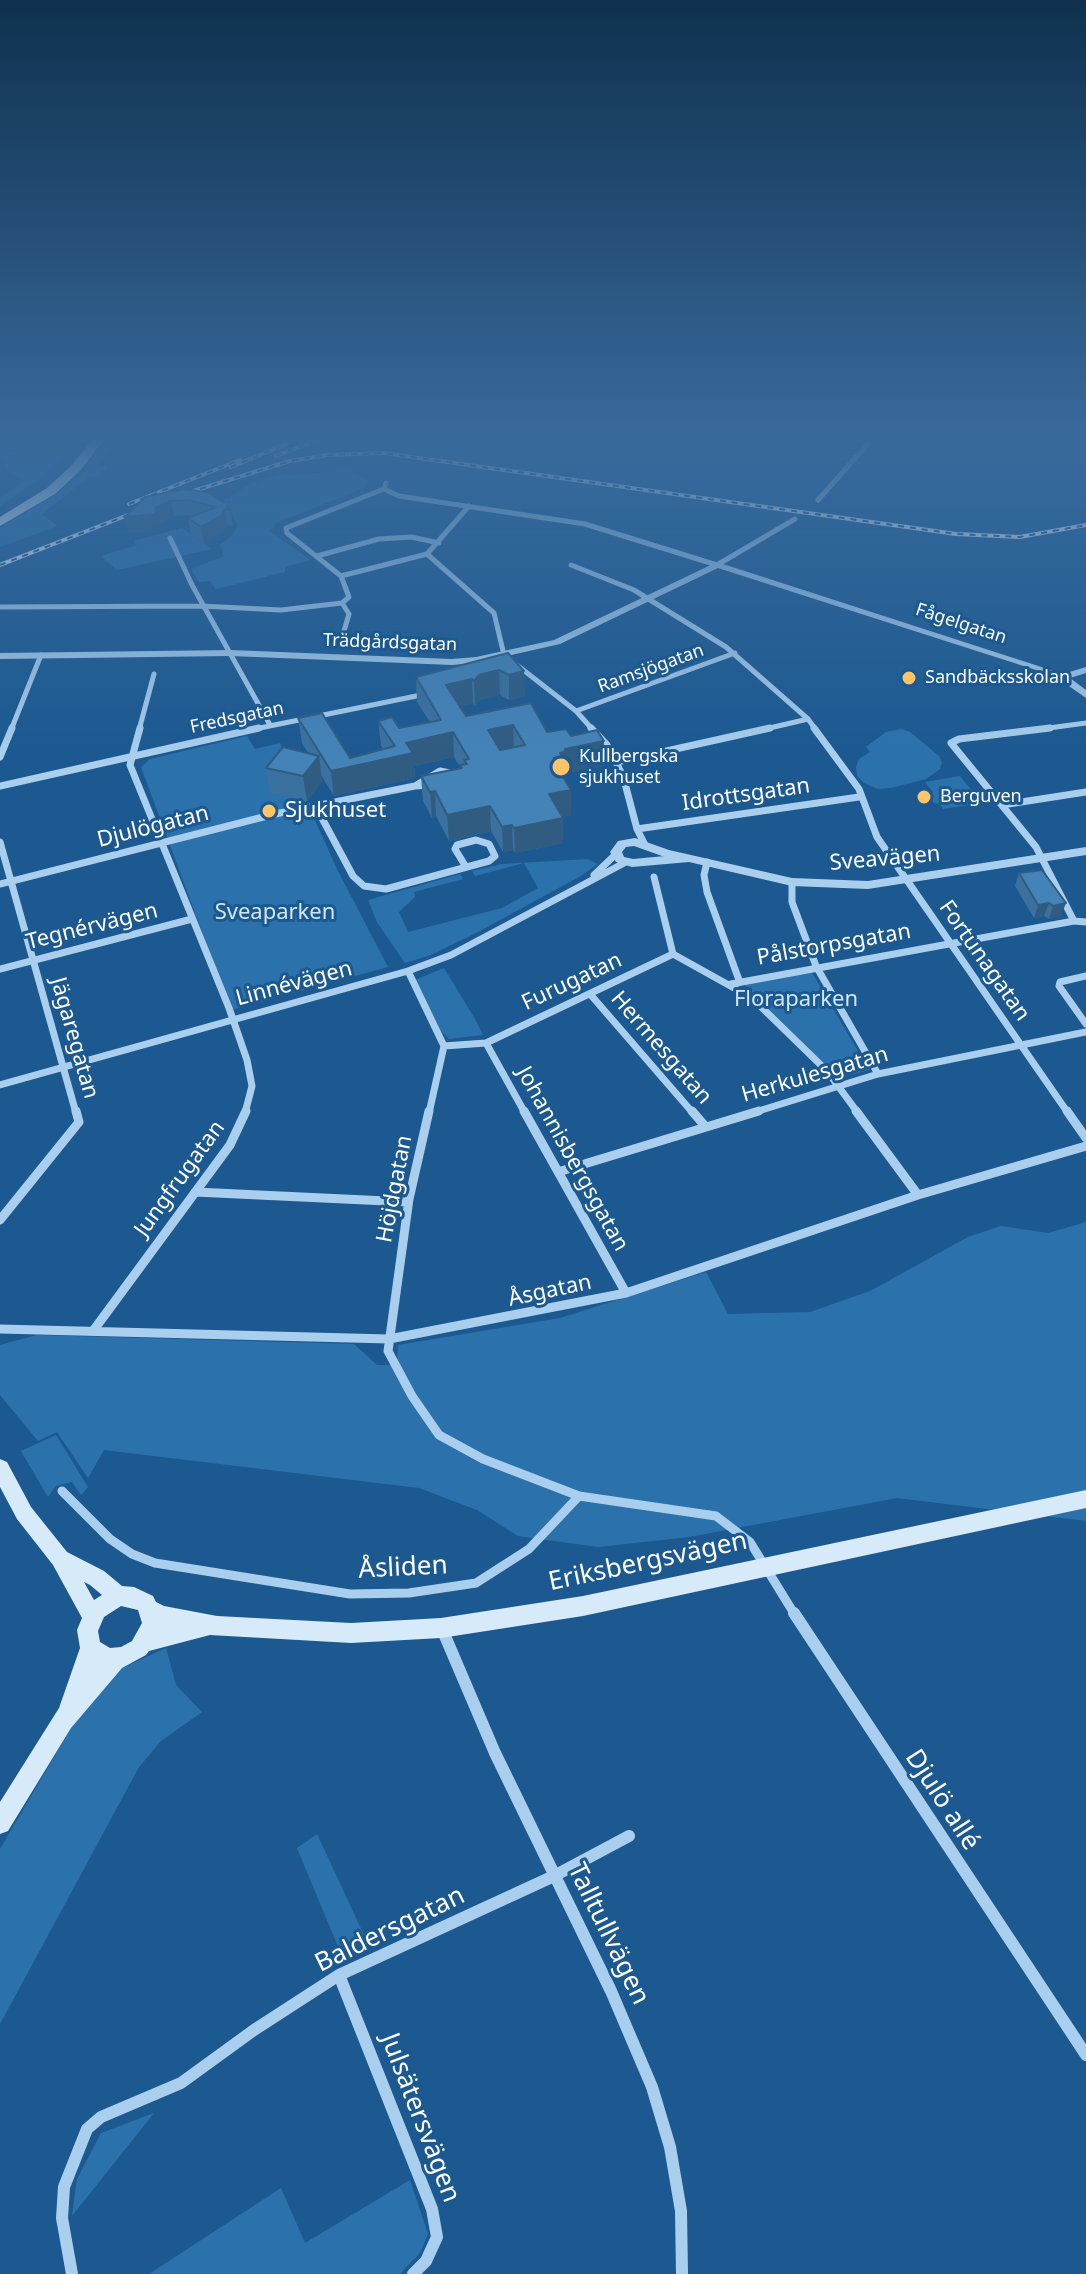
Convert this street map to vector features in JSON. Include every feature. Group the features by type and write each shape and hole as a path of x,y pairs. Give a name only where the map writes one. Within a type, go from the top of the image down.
{"main road":[{"path":"1,1472 30,1522 59,1557 92,1616"},
{"name":"Eriksbergsvägen","path":"150,1610 161,1616 217,1626 351,1633 441,1628 583,1606 1086,1499"},
{"path":"59,1557 97,1578 118,1596 141,1599 150,1610 153,1624 145,1642 131,1654 116,1659 101,1657 91,1648"},
{"path":"63,1720 91,1648 87,1630 92,1616 102,1604 118,1596"},
{"name":"Eriksbergsvägen","path":"145,1642 217,1626"},
{"path":"0,1823 63,1720 116,1659"}],"street":[{"path":"171,543 270,725"},
{"name":"Fågelgatan","path":"300,543 317,556"},
{"path":"317,556 364,543"},
{"path":"341,576 427,554 439,543"},
{"name":"Fågelgatan","path":"647,543 995,652 1063,677 1086,695"},
{"name":"Trädgårdsgatan","path":"0,656 231,653 452,662 504,655 557,642 717,565 754,543"},
{"path":"427,554 494,613 504,655 592,726 617,762 627,785 637,829 647,851"},
{"path":"0,607 206,606 281,610 342,603 349,597 341,576 317,556"},
{"name":"Fortunagatan","path":"571,565 647,598 735,653 808,719 859,789 859,797 877,837 1086,1138"},
{"path":"335,646 342,638 349,614 342,603"},
{"name":"Ramsjögatan","path":"576,711 735,653"},
{"path":"0,757 41,655"},
{"path":"1063,677 1086,670"},
{"path":"130,756 154,674"},
{"name":"Fredsgatan","path":"0,786 433,692"},
{"path":"617,762 808,719"},
{"path":"1074,921 1043,857 953,747 953,740 1086,723"},
{"name":"Jungfrugatan","path":"93,1331 230,1145 248,1107 251,1074 130,765 130,756"},
{"name":"Djulögatan","path":"0,884 275,814 415,786 450,783 456,776 447,771 426,777 415,786"},
{"path":"1002,805 1086,792"},
{"name":"Idrottsgatan","path":"637,829 859,797"},
{"path":"316,807 353,876 364,886 386,889 466,867 494,859 489,844 476,840 457,845 455,849 466,867"},
{"path":"637,829 617,849 621,858 647,851"},
{"name":"Jägaregatan","path":"0,842 79,1122 0,1220"},
{"path":"625,843 647,851"},
{"name":"Sveavägen","path":"647,851 792,882 868,885 1086,851"},
{"name":"Linnévägen","path":"584,883 621,858"},
{"name":"Linnévägen","path":"0,1085 408,971 451,955 584,883 621,858"},
{"path":"707,862 704,875 707,892 735,982"},
{"path":"654,877 673,954 735,982 803,1047 837,1085 918,1195"},
{"path":"792,882 792,902 816,966 878,1074"},
{"name":"Tegnérvägen","path":"0,969 192,919"},
{"name":"Pålstorpsgatan","path":"735,982 1074,921 1086,922"},
{"name":"Furugatan","path":"486,1043 673,954"},
{"path":"408,971 444,1046 486,1043"},
{"path":"1086,976 1060,982 1059,986 1086,1024"},
{"name":"Hermesgatan","path":"590,994 705,1126"},
{"name":"Herkulesgatan","path":"558,1172 878,1074 1086,1032"},
{"name":"Johannisbergsgatan","path":"486,1043 626,1293"},
{"name":"Höjdgatan","path":"389,1339 408,1202 444,1046"},
{"name":"Åsgatan","path":"0,1329 389,1339 626,1293 918,1195 1086,1146"},
{"path":"195,1192 408,1202"},
{"path":"389,1339 388,1351 392,1363 439,1435 483,1459 579,1496 716,1516 750,1542 763,1567"},
{"name":"Åsliden","path":"62,1491 110,1539 132,1554 155,1563 350,1594 409,1593 476,1583 529,1549 579,1496"},
{"name":"Djulö allé","path":"763,1567 1086,2055"},
{"name":"Talltullvägen","path":"441,1628 495,1753 611,1991 652,2087 670,2147 681,2211 682,2274"},
{"name":"Baldersgatan","path":"72,2274 62,2218 64,2187 87,2129 116,2108 153,2098 181,2083 254,2030 339,1975 554,1876 629,1836"},
{"name":"Julsätersvägen","path":"339,1975 432,2209 437,2237 426,2261 413,2274"}],"green space":[{"path":"204,543 212,549 117,570 101,556 137,545"},
{"path":"287,543 310,560 285,567 285,572 216,589 210,581 199,582 191,569 224,556 220,545"},
{"path":"901,729 910,732 939,756 942,762 940,769 926,779 891,788 878,789 864,783 857,776 856,767 859,759 870,752 866,747 886,732"},
{"name":"Sveaparken","path":"247,736 255,749 280,743 337,869 388,967 231,1010 141,767 150,759"},
{"path":"960,776 982,803 943,809 940,804 927,801 924,795 933,792 925,782"},
{"path":"587,859 598,864 478,932 431,955 405,963 377,922 368,900 460,874 463,879 414,892 415,897 399,912 408,932 502,908 538,888 524,863 475,876 472,871 502,864"},
{"path":"444,968 483,1035 449,1039 440,1030 415,980"},
{"name":"Floraparken","path":"811,971 869,1070 843,1077 830,1069 745,986 748,982"},
{"path":"1086,1222 1086,1521 897,1498 689,1537 598,1547 518,1536 477,1510 419,1488 104,1450 88,1478 57,1432 38,1441 0,1395 0,1345 37,1335 354,1344 377,1365 397,1365 398,1345 560,1318 706,1272 728,1314 810,1312 870,1291 968,1237 1001,1226 1048,1233"},
{"path":"56,1435 88,1487 81,1495 72,1482 56,1486 48,1497 21,1451"},
{"path":"166,1648 176,1685 202,1712 161,1741 139,1767 0,2024 0,1849 87,1701 120,1669"},
{"path":"317,1834 364,1935 339,1949 297,1848"},
{"path":"154,2113 72,2216 77,2179 101,2133"},
{"path":"410,2180 428,2234 420,2253 400,2274 149,2274 281,2188 305,2243"}],"building":[{"path":"508,653 524,671 509,675 499,670 479,675 474,681 446,685 466,716 531,703 547,732 566,729 571,736 597,730 604,741 565,749 560,753 562,756 554,758 571,790 549,794 563,818 514,828 512,825 502,827 490,806 447,815 435,791 430,792 421,776 462,768 460,765 467,764 464,760 469,759 453,732 406,743 413,753 331,771 298,718 322,713 350,758 395,746 378,721 392,717 399,728 441,720 416,677","holes":["513,725 525,745 500,750 488,730"]},
{"path":"283,747 319,756 303,776 266,768"},
{"path":"1042,870 1066,903 1038,905 1019,873"}],"railway":[{"path":"0,565 56,543"}],"place":[{"name":"Sandbäcksskolan","path":"909,678"},
{"name":"Kullbergska sjukhuset","path":"561,767"},
{"name":"Berguven","path":"924,797"},
{"name":"Sjukhuset","path":"269,811"}]}
